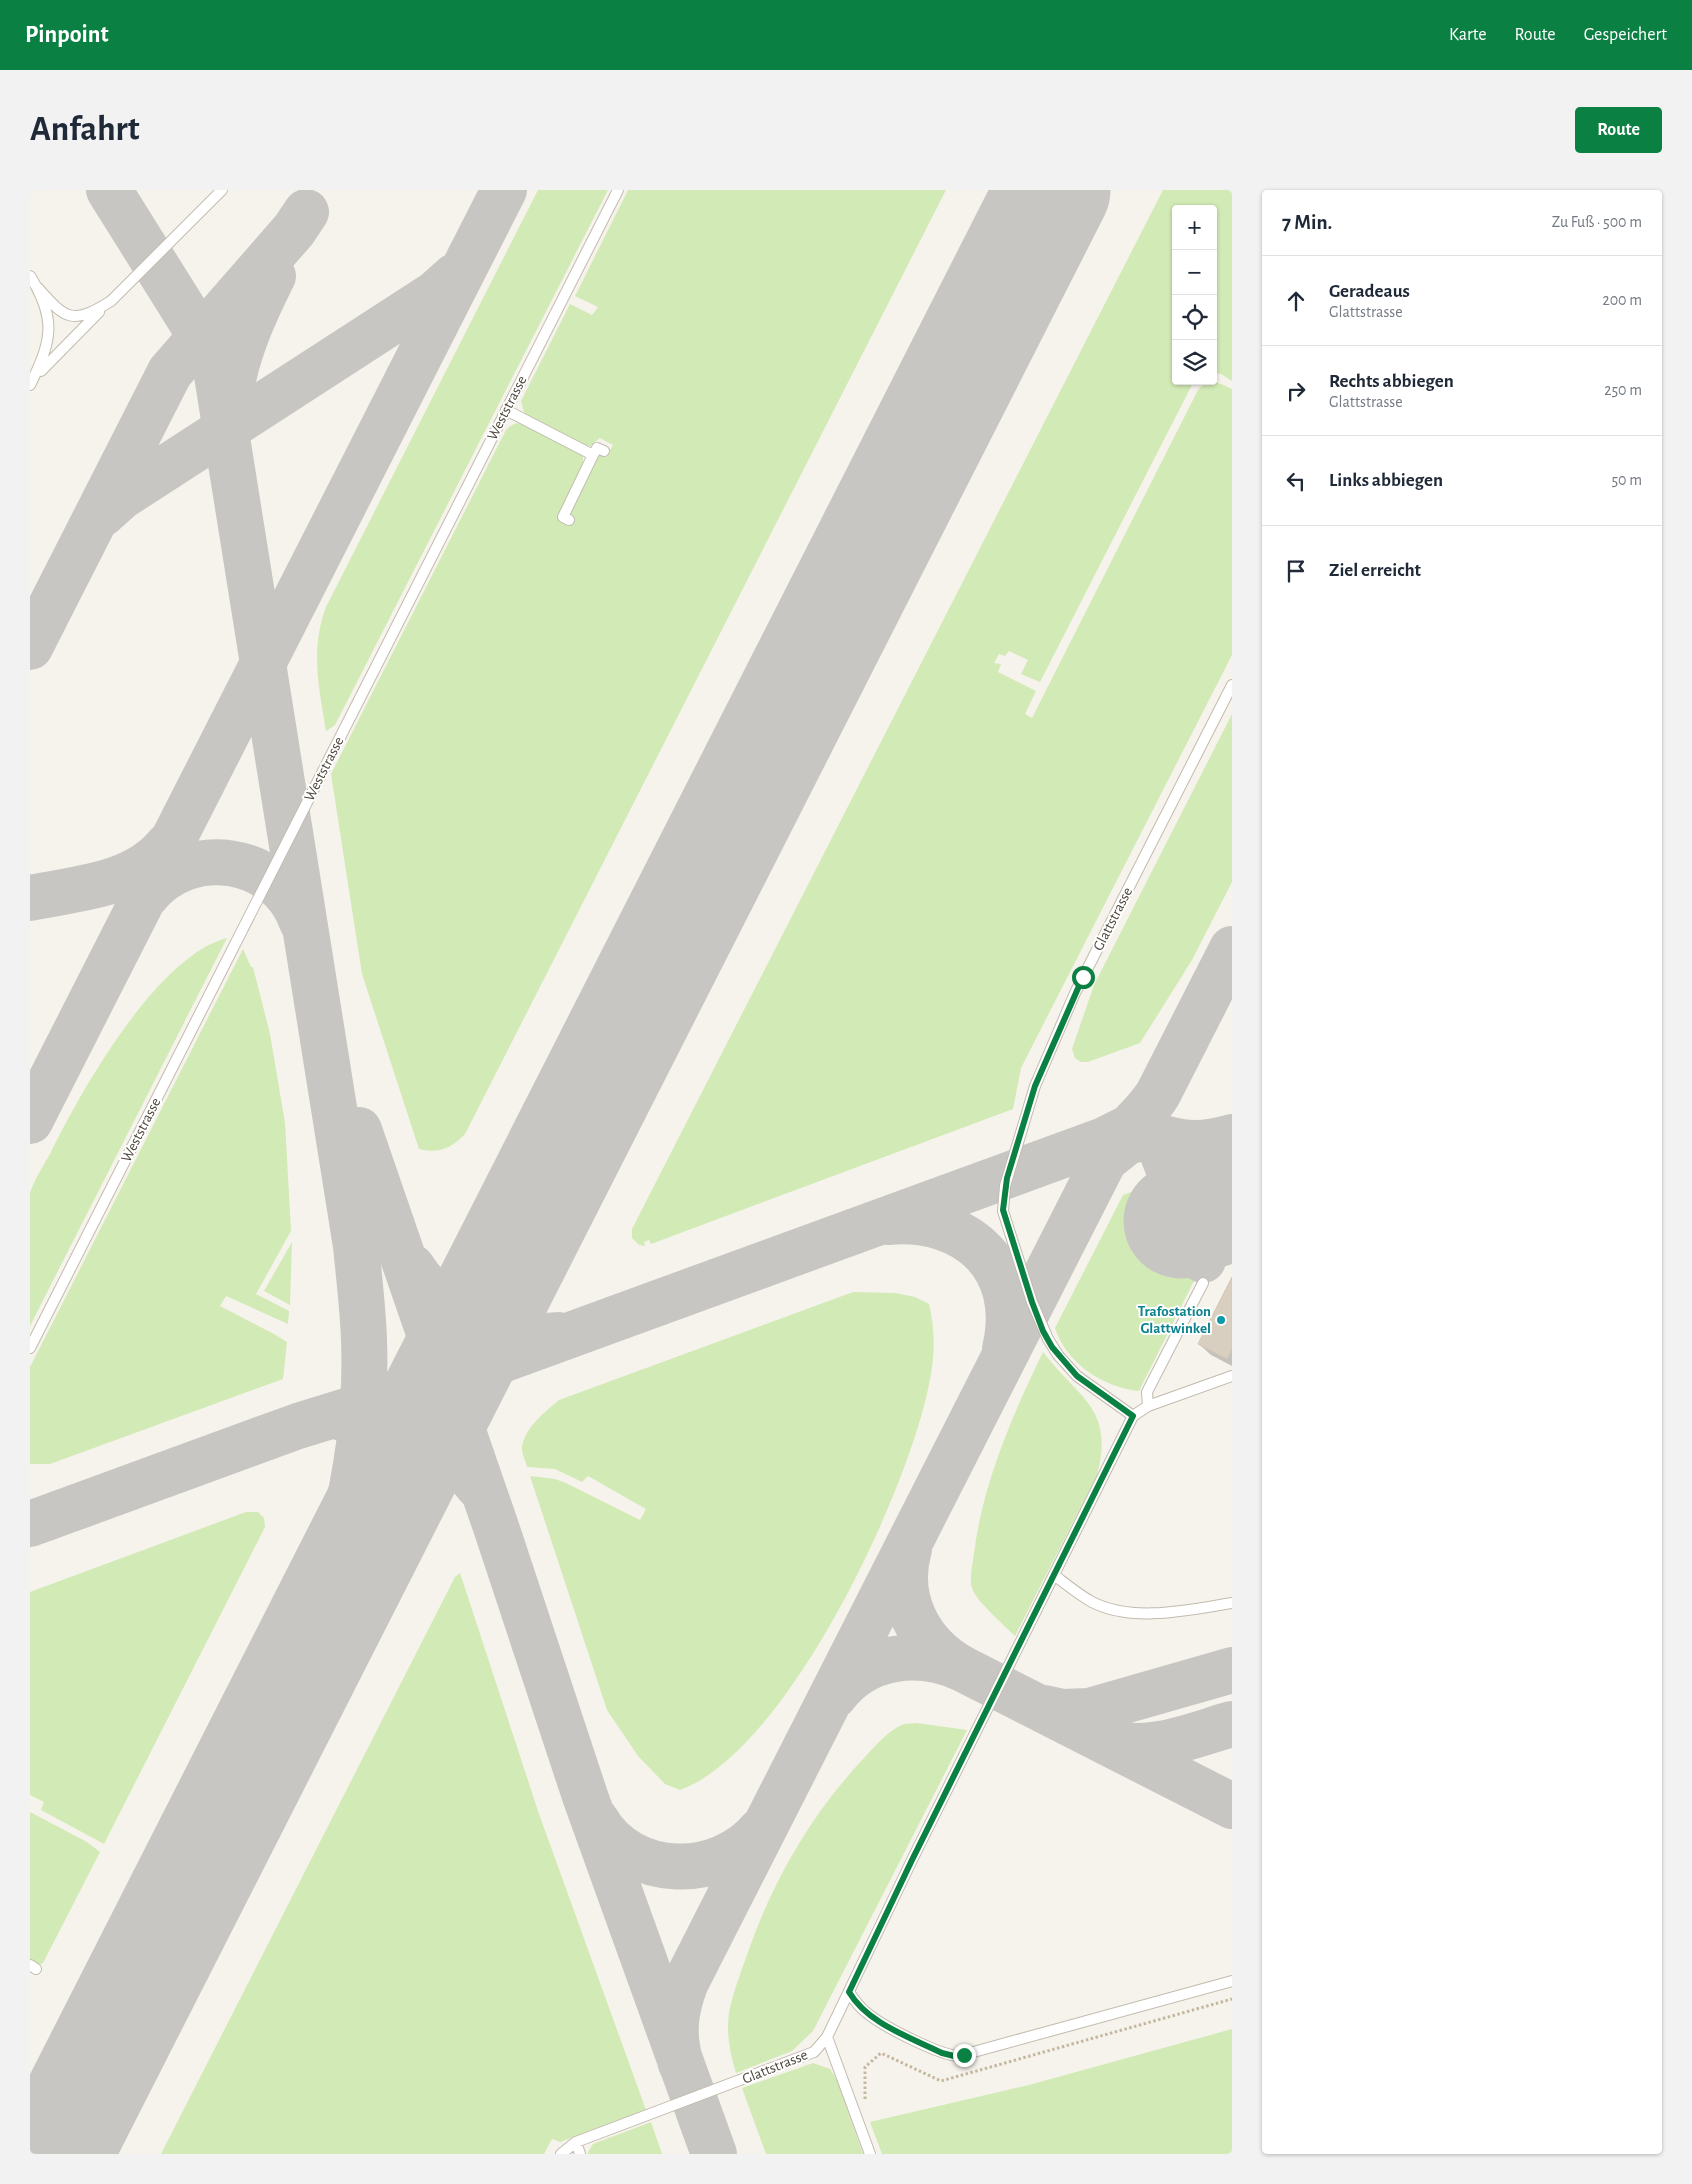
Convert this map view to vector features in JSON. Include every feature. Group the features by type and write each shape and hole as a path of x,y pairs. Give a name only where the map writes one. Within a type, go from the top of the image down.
{"lane":[{"path":"31,383 221,190"},
{"name":"Weststrasse","path":"30,1348 618,190"},
{"path":"30,276 57,310 72,316 93,313 111,301"},
{"path":"31,383 46,353 48,334 47,312 38,288"},
{"path":"506,410 593,455"},
{"path":"569,520 563,517 593,455 597,448 604,451"},
{"name":"Glattstrasse","path":"561,2154 576,2142 814,2052 827,2038 908,1868 1133,1416 1108,1400 1077,1376 1058,1355 1048,1339 1032,1302 1003,1210 1005,1186 1035,1086 1075,993 1232,685"},
{"path":"1148,1406 1147,1392 1203,1282"},
{"path":"1133,1416 1148,1406 1232,1376"},
{"path":"1054,1575 1091,1601 1131,1612 1171,1611 1232,1603"},
{"path":"849,1992 861,2009 874,2018 942,2053 959,2056 1232,1982"},
{"path":"827,2038 870,2154"},
{"path":"576,2142 580,2154"}],"green space":[{"path":"538,190 608,190 335,725 326,731 317,669 317,654 318,638 326,607"},
{"path":"628,190 946,190 465,1134 455,1143 444,1149 432,1151 419,1149 362,974 331,774 506,430 514,424 524,424 579,452 583,456 583,469 558,518 570,525 574,519 567,515 599,454 606,457 613,445 600,438 590,446 582,445 528,417 524,412 521,401 570,304 592,315 598,307 575,296"},
{"path":"1163,190 1232,190 1232,381 1217,374 1217,205 1172,205 1172,385 1192,385 1040,682 1021,674 1028,660 1009,651 1005,656 999,654 994,663 1001,664 998,672 1036,691 1025,714 1032,718 1198,390 1204,385 1217,385 1217,383 1232,389 1232,655 1021,1068 1013,1109 651,1244 649,1240 644,1242 645,1246 639,1245 632,1238 632,1229"},
{"path":"1232,714 1232,882 1192,960 1140,1043 1088,1062 1081,1062 1075,1058 1072,1049 1094,985"},
{"path":"227,938 30,1326 30,1193 37,1178 82,1095 124,1028 174,970 201,950"},
{"path":"243,949 251,967 253,967 270,1034 285,1123 291,1231 256,1294 289,1311 288,1324 226,1296 220,1306 287,1342 283,1379 50,1464 30,1464 30,1367"},
{"path":"1232,1165 1232,1187 1193,1202 1185,1182"},
{"path":"1155,1183 1162,1184 1167,1188 1199,1278 1194,1281 1139,1391 1113,1385 1088,1372 1068,1352 1060,1341 1055,1328 1123,1195"},
{"path":"1232,1218 1232,1241 1210,1249 1202,1229"},
{"path":"292,1242 290,1305 264,1291"},
{"path":"853,1292 895,1293 915,1297 929,1304 934,1342 933,1360 918,1426 898,1483 871,1546 838,1610 802,1671 762,1725 721,1766 680,1790 665,1784 638,1756 607,1710 530,1476 555,1479 566,1483 640,1520 646,1509 588,1476 582,1482 555,1469 527,1467 522,1449 524,1440 536,1420 559,1400"},
{"path":"1043,1352 1090,1406 1097,1419 1101,1434 1101,1452 1097,1475 1015,1636 984,1606 974,1593 971,1584 971,1570 984,1501 1000,1450"},
{"path":"246,1512 258,1512 264,1518 265,1527 104,1844 41,1810 44,1802 30,1795 30,1592"},
{"path":"460,1573 539,1814 646,2110 560,2142 552,2139 544,2154 161,2154 455,1577"},
{"path":"917,1723 967,1730 813,2031 792,2051 736,2073 728,2036 729,2013 739,1976 757,1928 781,1875 811,1825 845,1779 892,1730 904,1724"},
{"path":"30,1812 87,1842 100,1852 43,1963 39,1965 30,1961"},
{"path":"1232,2029 1232,2154 882,2154 870,2122 1029,2085"},
{"path":"813,2063 830,2069 837,2080 863,2154 766,2154 742,2088"},
{"path":"651,2122 662,2154 587,2154 593,2144"}],"building":[{"name":"Trafostation Glattwinkel","path":"1232,1277 1232,1349 1227,1359 1198,1344"}],"taxiway":[{"path":"109,190 204,342 216,369 356,1246 364,1340 364,1388 353,1484 330,1576 298,1667 279,1711"},
{"path":"30,1121 504,190"},
{"path":"30,647 170,372 294,230 306,212"},
{"path":"229,407 239,356 273,276"},
{"path":"102,514 121,497 436,293 455,276"},
{"path":"30,898 86,888 122,877 155,859 168,845"},
{"path":"145,897 163,879 184,868 208,863 231,863 254,870 274,882 290,899 302,922"},
{"path":"681,2064 676,2043 676,2023 679,2003 686,1982 1108,1153 1158,1094 1232,949"},
{"path":"30,1524 298,1426 447,1380 1104,1140 1130,1127"},
{"path":"359,1130 497,1530 585,1796 714,2154"},
{"path":"1131,1135 1194,1143 1213,1142 1232,1137"},
{"path":"1108,1157 1128,1141 1156,1136 1203,1260"},
{"path":"888,1222 917,1222 943,1227 965,1238 984,1252 997,1271 1006,1294 1009,1320 1005,1349"},
{"path":"412,1267 439,1298 456,1311 475,1321 515,1334 558,1335"},
{"path":"342,1418 363,1418 382,1421 419,1435 451,1457 478,1486"},
{"path":"834,1696 861,1671 894,1659 929,1659 963,1669 947,1659 934,1647 914,1619 908,1603 905,1585 905,1568 909,1549"},
{"path":"963,1669 1232,1806"},
{"path":"1044,1708 1062,1712 1089,1711 1232,1670"},
{"path":"1112,1743 1127,1746 1158,1744 1232,1724"},
{"path":"596,1820 611,1840 631,1854 653,1863 676,1866 700,1865 723,1858 744,1846 762,1829"}],"runway":[{"path":"54,2154 1053,190"},
{"path":"1181,1221 1232,1203"}],"place":[{"name":"Trafostation Glattwinkel","path":"1221,1320"}],"route":[{"path":"964,2055 954,2056 942,2053 874,2018 861,2009 849,1992 912,1860 1133,1416 1095,1391 1077,1376 1052,1347 1039,1322 1003,1210 1007,1178 1035,1086 1083,977"}]}
